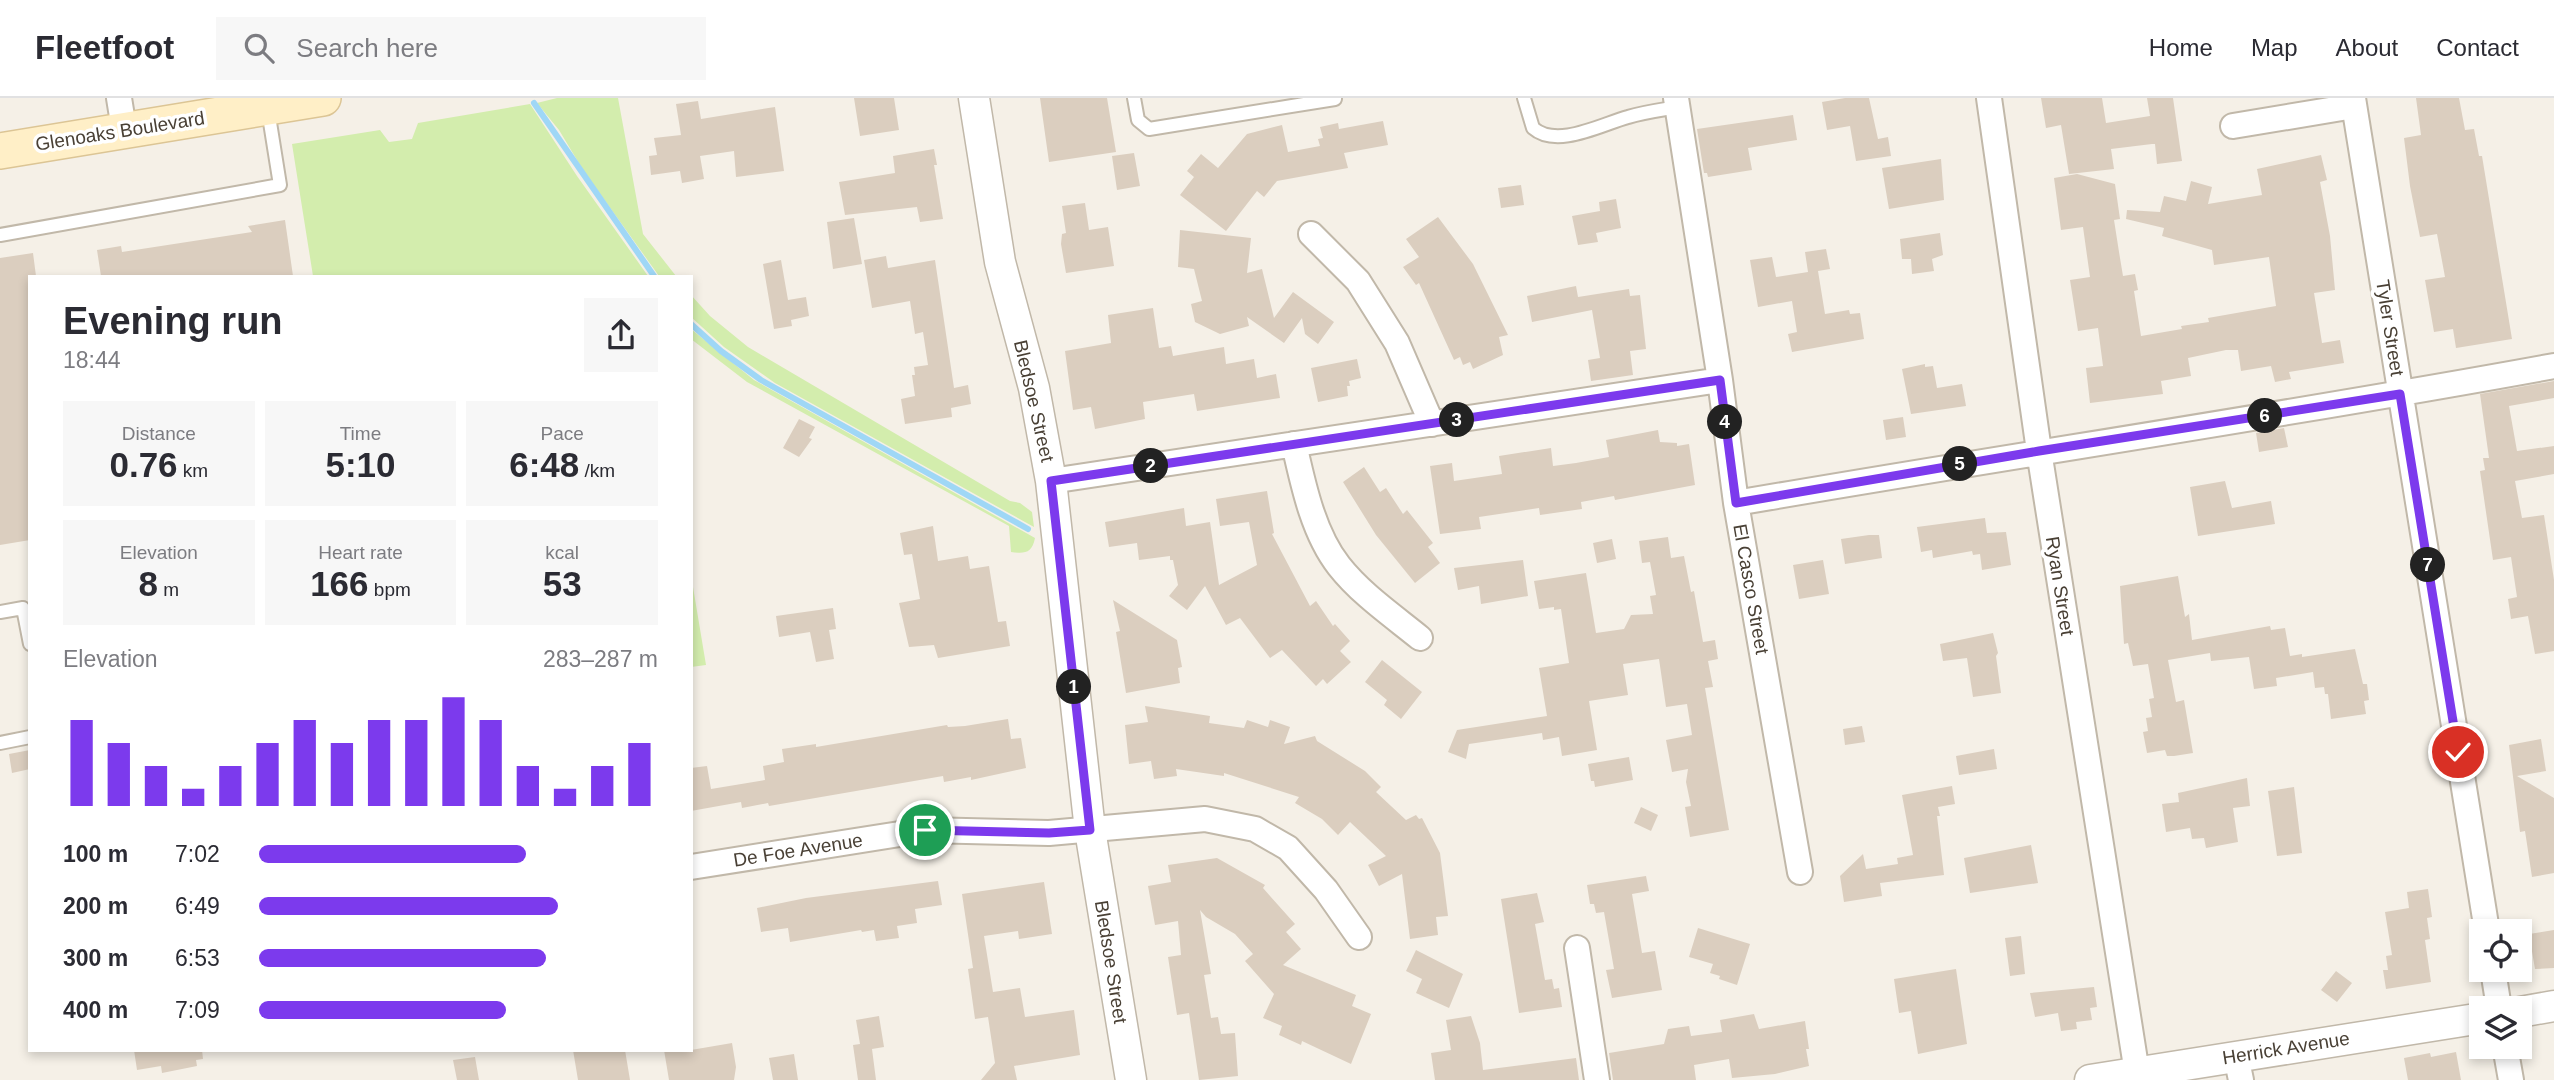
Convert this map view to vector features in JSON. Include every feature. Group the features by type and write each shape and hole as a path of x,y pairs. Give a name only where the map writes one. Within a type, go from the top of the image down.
{"main road":[{"name":"Glenoaks Boulevard","path":"0,151 122,114 268,107 323,98"}],"street":[{"name":"Bledsoe Street","path":"974,98 1000,262 1034,388 1051,481 1090,830 1130,1080"},
{"name":"Ryan Street","path":"1989,98 2039,451 2137,1073"},
{"path":"2233,126 2353,102"},
{"name":"Tyler Street","path":"2353,102 2485,919"},
{"name":"El Casco Street","path":"1677,103 1720,380 1736,503 1800,872"},
{"path":"1311,234 1358,281 1397,343 1432,424"},
{"path":"1736,503 2039,451 2400,394 2554,366"},
{"path":"1051,481 1720,380"},
{"path":"1294,444 1308,506 1338,565 1375,601 1420,638"},
{"name":"De Foe Avenue","path":"693,867 925,830 1049,833 1205,818 1255,829 1288,848 1326,890 1359,937"},
{"path":"1577,948 1597,1080"},
{"path":"2532,1010 2554,1006"},
{"name":"Herrick Avenue","path":"2090,1080 2137,1073 2238,1068 2469,1021"},
{"path":"2507,1059 2511,1080"}],"lane":[{"path":"1134,98 1138,120 1149,129 1335,99"},
{"path":"1524,98 1533,128 1546,135 1574,133 1677,103"},
{"path":"0,235 280,186 268,107"},
{"path":"0,612 23,608 28,633"},
{"path":"0,743 28,737"}],"green space":[{"path":"557,98 618,98 643,234 675,275 658,275 583,170 559,130 537,103"},
{"path":"530,104 647,275 313,275 292,144 380,130 389,142 412,139 418,123"},
{"path":"693,297 710,316 748,347 1010,501 1020,503 1032,512 1034,527 775,383 724,347 693,319"},
{"path":"693,331 754,380 1035,538 1032,547 1024,552 1011,552 1009,526 747,382 693,341"},
{"path":"693,587 706,665 693,667"}],"building":[{"path":"854,98 894,98 899,130 860,136"},
{"path":"1040,98 1107,98 1116,152 1049,162"},
{"path":"1869,98 1878,139 1888,137 1891,156 1856,161 1850,126 1827,130 1822,102"},
{"path":"2041,98 2102,98 2106,123 2150,116 2147,98 2173,98 2182,161 2157,164 2155,144 2152,144 2111,149 2114,169 2069,174 2061,125 2046,128"},
{"path":"2416,98 2459,98 2465,130 2474,129 2479,156 2482,156 2512,339 2456,348 2453,329 2434,332 2425,280 2445,277 2437,234 2420,237 2410,186 2404,138 2421,135"},
{"path":"698,101 701,119 775,107 784,171 736,177 734,151 700,156 704,179 682,183 680,171 651,175 649,156 657,155 654,138 681,135 676,104"},
{"path":"1793,115 1797,140 1748,148 1752,170 1708,177 1707,173 1704,173 1697,129"},
{"path":"1383,121 1388,145 1344,153 1348,168 1277,181 1264,197 1257,191 1226,231 1180,195 1194,177 1187,171 1201,154 1218,168 1247,134 1282,125 1288,152 1320,146 1318,139 1323,138 1320,127 1338,123 1339,129"},
{"path":"934,149 943,219 920,222 917,207 845,215 839,182 895,173 893,156"},
{"path":"1134,153 1140,186 1117,190 1112,156"},
{"path":"2321,155 2327,180 2320,182 2330,236 2335,290 2314,293 2322,343 2340,340 2344,363 2289,372 2291,379 2275,382 2271,366 2241,371 2238,350 2226,350 2188,358 2191,376 2161,381 2163,394 2090,403 2086,368 2103,366 2098,328 2078,331 2070,280 2090,277 2083,227 2061,230 2054,178 2077,174 2115,184 2120,219 2114,220 2123,276 2135,274 2138,290 2134,291 2141,336 2209,322 2208,318 2276,306 2269,257 2214,265 2212,250 2162,236 2164,228 2126,219 2127,210 2160,212 2164,196 2186,201 2191,181 2212,187 2208,204 2262,195 2257,169"},
{"path":"1941,159 1944,200 1889,209 1882,168"},
{"path":"1521,185 1524,205 1501,208 1498,188"},
{"path":"1616,199 1621,228 1596,233 1598,242 1578,245 1572,216 1600,211 1599,202"},
{"path":"1085,203 1089,230 1108,227 1114,266 1066,273 1061,244 1062,234 1066,233 1062,206"},
{"path":"1438,217 1473,264 1508,335 1499,337 1503,355 1473,369 1470,362 1463,365 1460,357 1454,360 1419,283 1416,285 1403,267 1419,257 1406,239"},
{"path":"854,218 862,264 833,269 827,222"},
{"path":"285,220 293,275 101,275 97,250 121,246 122,252 252,232 248,226"},
{"path":"1180,230 1251,238 1247,273 1262,269 1274,318 1293,292 1334,322 1318,344 1305,334 1302,318 1284,343 1247,317 1249,326 1220,334 1195,322 1191,304 1202,301 1194,269 1178,267"},
{"path":"1940,233 1943,255 1932,259 1934,271 1912,274 1911,259 1902,259 1900,239"},
{"path":"1826,249 1830,269 1818,271 1825,314 1849,310 1850,314 1860,313 1864,339 1792,352 1788,334 1797,332 1792,301 1758,307 1750,260 1772,257 1776,277 1808,272 1805,252"},
{"path":"33,253 36,275 28,275 28,540 0,545 0,258"},
{"path":"886,256 888,268 935,260 954,388 968,385 971,404 951,408 952,417 905,424 901,399 915,396 912,375 915,375 914,367 928,365 923,332 915,334 910,301 872,308 864,260"},
{"path":"781,260 788,300 806,297 809,316 791,320 792,326 774,329 763,264"},
{"path":"1576,286 1578,297 1629,289 1630,296 1640,295 1646,349 1630,351 1633,375 1591,381 1588,360 1600,358 1592,310 1532,322 1527,296"},
{"path":"1153,308 1159,348 1171,346 1173,356 1224,347 1226,364 1254,359 1257,378 1276,374 1280,398 1197,411 1194,394 1143,402 1145,419 1095,429 1091,407 1073,410 1065,351 1111,343 1108,315"},
{"path":"1357,359 1361,378 1349,381 1348,396 1318,402 1311,368"},
{"path":"1925,364 1925,367 1933,366 1937,388 1962,384 1966,406 1911,414 1902,369"},
{"path":"2554,381 2554,398 2509,406 2517,451 2554,446 2554,474 2515,481 2522,518 2544,515 2554,580 2554,651 2535,654 2528,616 2511,619 2508,599 2517,597 2511,557 2493,560 2480,471 2485,470 2483,458 2489,458 2480,394"},
{"path":"1903,417 1906,437 1886,440 1883,420"},
{"path":"799,419 815,427 809,438 812,439 799,457 783,448"},
{"path":"2284,428 2288,447 2259,452 2256,433"},
{"path":"1658,430 1660,442 1677,443 1677,446 1689,444 1695,485 1615,500 1614,496 1581,502 1582,509 1540,515 1539,508 1479,517 1481,529 1440,534 1430,466 1452,463 1454,481 1502,474 1499,456 1551,448 1553,466 1576,463 1609,457 1606,440"},
{"path":"1364,467 1380,492 1386,488 1403,514 1407,510 1433,543 1428,547 1440,563 1415,583 1376,535 1343,482"},
{"path":"2225,481 2232,508 2271,501 2275,524 2198,536 2190,487"},
{"path":"1267,491 1274,533 1272,534 1310,606 1316,601 1333,626 1335,624 1350,641 1340,651 1351,662 1327,684 1323,679 1316,686 1282,650 1270,658 1240,618 1226,625 1205,586 1187,610 1169,596 1178,585 1170,556 1139,560 1137,543 1109,547 1105,522 1184,508 1186,526 1210,522 1219,585 1257,565 1249,522 1220,526 1216,499"},
{"path":"1985,518 1987,533 2006,532 2011,565 1982,570 1980,554 1973,555 1972,551 1933,558 1932,550 1921,552 1917,527"},
{"path":"933,526 938,561 968,556 970,569 989,566 998,622 1006,621 1010,646 938,658 934,645 909,647 899,603 920,599 912,554 904,555 900,533"},
{"path":"1879,535 1882,558 1845,564 1841,539"},
{"path":"1668,537 1671,558 1684,556 1691,592 1694,591 1703,642 1715,640 1718,659 1708,661 1713,687 1705,688 1729,830 1690,837 1685,807 1691,806 1686,782 1688,769 1672,772 1666,740 1692,735 1687,704 1666,707 1659,659 1623,664 1628,695 1589,701 1597,750 1562,756 1559,737 1543,740 1542,733 1469,744 1466,759 1448,752 1457,730 1547,716 1539,668 1569,663 1561,609 1539,609 1534,581 1586,573 1596,633 1624,629 1631,615 1653,614 1650,596 1656,595 1650,562 1642,563 1639,541"},
{"path":"1612,539 1616,559 1597,563 1593,543"},
{"path":"1523,560 1528,596 1481,604 1479,586 1458,590 1454,568"},
{"path":"1823,560 1829,594 1799,599 1793,565"},
{"path":"2178,576 2185,617 2189,614 2192,640 2270,626 2271,630 2285,628 2290,656 2302,654 2302,657 2355,649 2363,684 2367,684 2369,700 2364,701 2366,714 2331,719 2328,694 2325,694 2324,687 2315,688 2313,672 2276,678 2277,686 2254,689 2249,657 2211,661 2210,653 2168,660 2176,702 2184,700 2193,753 2167,756 2165,750 2147,753 2143,732 2148,731 2146,718 2152,717 2149,699 2154,698 2148,664 2133,666 2128,643 2124,644 2120,586"},
{"path":"1113,600 1177,640 1182,667 1178,668 1180,683 1126,693 1116,632 1120,631"},
{"path":"833,608 836,629 829,630 834,659 816,662 810,632 779,637 776,616"},
{"path":"1993,633 1998,653 1996,656 2001,693 1973,697 1967,658 1943,661 1940,644"},
{"path":"1382,660 1422,692 1401,719 1384,705 1387,700 1365,682"},
{"path":"1145,706 1210,716 1209,723 1244,728 1247,720 1268,727 1270,720 1290,727 1284,744 1315,736 1317,741 1365,771 1381,787 1376,792 1406,820 1416,815 1419,819 1422,818 1440,853 1448,916 1436,917 1438,935 1410,939 1402,874 1379,886 1368,865 1386,856 1350,822 1338,835 1322,819 1295,803 1299,797 1224,773 1224,776 1176,769 1177,776 1154,779 1151,761 1129,764 1125,725 1148,722"},
{"path":"1008,719 1011,739 1021,738 1026,768 971,780 971,777 944,782 943,776 769,806 768,803 742,808 741,802 693,811 693,768 707,766 711,789 765,780 763,766 784,762 782,749 816,744 816,747 947,725 965,726"},
{"path":"1862,726 1865,742 1845,745 1843,729"},
{"path":"2541,739 2546,771 2517,776 2554,798 2554,873 2532,877 2525,831 2520,832 2509,745"},
{"path":"1994,749 1997,769 1959,775 1956,756"},
{"path":"28,750 28,769 12,773 9,754"},
{"path":"1629,757 1633,780 1595,787 1588,764"},
{"path":"2247,778 2250,806 2233,808 2238,842 2206,848 2204,838 2192,839 2190,828 2166,832 2162,804 2179,802 2178,793"},
{"path":"1952,786 1955,804 1938,807 1940,816 1937,816 1944,875 1880,883 1882,896 1844,902 1840,876 1863,854 1866,869 1898,864 1897,858 1913,855 1902,795"},
{"path":"2294,787 2302,853 2277,856 2268,791"},
{"path":"1641,807 1658,815 1651,831 1634,823"},
{"path":"2031,845 2038,883 1970,893 1964,858"},
{"path":"1217,858 1265,885 1263,888 1295,924 1286,932 1301,949 1283,965 1356,995 1352,1006 1371,1014 1351,1064 1302,1041 1301,1045 1279,1035 1282,1026 1263,1018 1274,994 1245,961 1253,954 1235,934 1206,917 1200,910 1211,974 1204,975 1211,1018 1218,1017 1221,1034 1235,1033 1238,1076 1199,1080 1189,1013 1177,1015 1168,957 1181,955 1178,921 1155,925 1148,886 1171,882 1168,865"},
{"path":"1646,876 1649,891 1632,894 1642,953 1655,951 1662,990 1612,998 1606,970 1614,969 1604,912 1596,913 1594,904 1590,904 1587,885"},
{"path":"938,881 942,905 915,909 917,923 897,926 899,938 876,941 874,930 861,930 790,942 788,928 761,932 757,908 806,898"},
{"path":"1044,882 1052,934 1019,939 1018,931 984,936 993,992 1020,988 1025,1017 1074,1010 1080,1055 1014,1066 1017,1080 981,1080 995,1063 988,1017 975,1019 968,969 973,968 962,894"},
{"path":"2428,889 2432,917 2427,918 2430,939 2425,940 2431,982 2386,989 2383,970 2388,970 2386,956 2392,955 2385,912 2409,908 2407,892"},
{"path":"1537,893 1544,922 1535,924 1545,980 1552,979 1554,989 1559,988 1562,1007 1519,1013 1501,899"},
{"path":"1698,928 1750,944 1737,985 1710,973 1713,964 1689,957"},
{"path":"2554,930 2554,968 2535,969 2532,934"},
{"path":"2021,936 2025,974 2010,976 2005,938"},
{"path":"1416,950 1463,974 1449,1008 1416,993 1422,979 1406,971"},
{"path":"1956,969 1967,1044 1918,1054 1911,1011 1899,1013 1894,979"},
{"path":"2336,971 2352,983 2337,1002 2321,990"},
{"path":"2094,987 2097,1007 2090,1008 2092,1020 2076,1022 2077,1029 2061,1031 2058,1013 2035,1017 2030,993"},
{"path":"1754,1014 1759,1029 1805,1021 1809,1066 1775,1074 1732,1078 1729,1059 1694,1065 1696,1080 1613,1080 1609,1053 1664,1044 1668,1029 1689,1026 1691,1036 1722,1032 1720,1020"},
{"path":"879,1016 884,1047 872,1049 876,1080 858,1080 853,1045 860,1044 856,1020"},
{"path":"1471,1016 1480,1043 1483,1070 1576,1058 1579,1080 1435,1080 1431,1053 1451,1050 1446,1020"},
{"path":"732,1043 736,1067 734,1080 669,1080 664,1052 693,1052 693,1050"},
{"path":"134,1052 202,1052 203,1059 196,1060 197,1066 162,1073 161,1066 137,1070"},
{"path":"573,1052 625,1052 630,1080 578,1080"},
{"path":"2456,1052 2461,1080 2408,1080 2404,1058 2430,1053 2431,1057"},
{"path":"794,1054 798,1080 773,1080 769,1058"},
{"path":"475,1057 479,1080 457,1080 453,1060"}],"waterway":[{"path":"534,103 653,275"},
{"path":"693,326 721,351 761,380 1028,529"}],"route":[{"path":"925,830 1049,833 1090,830 1051,481 1720,380 1736,503 2039,451 2400,394 2458,752"}]}
